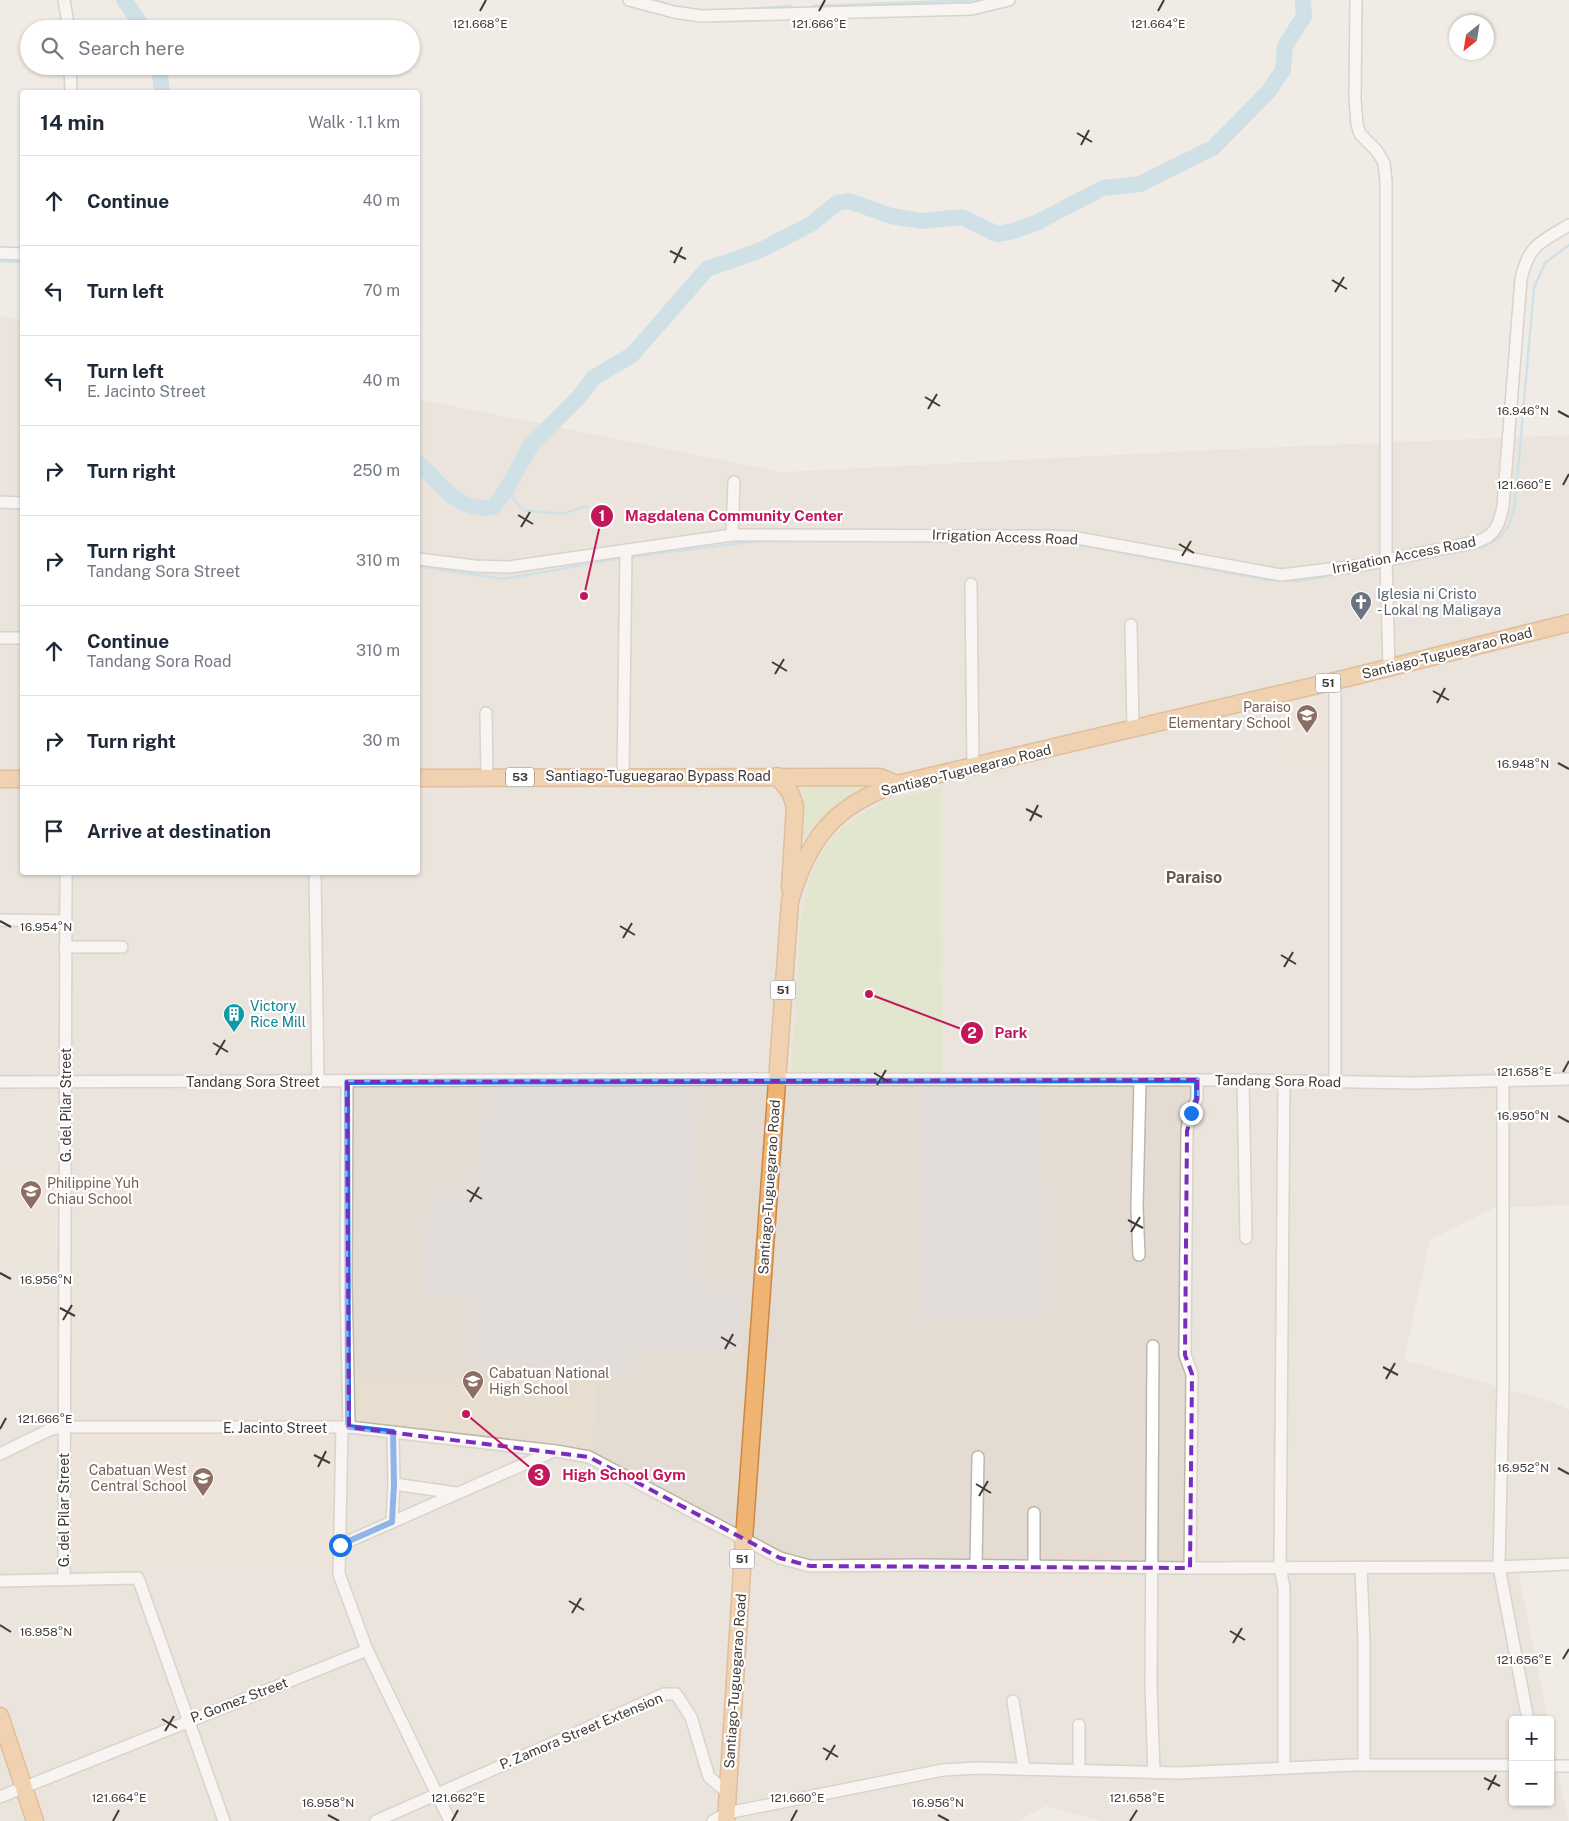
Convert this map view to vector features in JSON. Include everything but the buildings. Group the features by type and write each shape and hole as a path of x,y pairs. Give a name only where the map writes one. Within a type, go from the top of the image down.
{"highway":[{"name":"Santiago-Tuguegarao Road","path":"722,1818 728,1793 744,1539 790,901 804,861 817,837 855,803 896,784 1335,681 1569,623"},
{"path":"777,776 790,792 795,806 790,866 790,901"},
{"name":"Santiago-Tuguegarao Bypass Road","path":"420,778 880,777 896,784"},
{"path":"0,779 20,779"},
{"path":"0,1716 35,1821"}],"street":[{"path":"64,0 67,20"},
{"path":"629,0 674,12 701,16 972,9 1009,0"},
{"path":"1356,0 1357,124 1360,134 1377,151 1384,163 1386,181 1386,559 1389,667"},
{"path":"70,75 71,90"},
{"name":"Irrigation Access Road","path":"420,559 498,568 732,535 1072,537 1281,576 1331,570 1479,541 1487,538 1495,530 1500,519 1506,487 1521,279 1525,263 1531,250 1569,225"},
{"path":"0,253 20,254"},
{"path":"732,535 734,482"},
{"path":"0,502 20,503"},
{"path":"623,777 626,550"},
{"path":"971,584 973,767"},
{"path":"1131,625 1133,729"},
{"path":"0,638 20,638"},
{"path":"1335,681 1335,1082"},
{"path":"486,713 487,777"},
{"name":"G. del Pilar Street","path":"64,1578 66,875"},
{"path":"315,875 318,1082"},
{"path":"0,920 66,921"},
{"path":"65,947 122,947"},
{"name":"Tandang Sora Road","path":"776,1080 1243,1080 1415,1083 1569,1078"},
{"path":"1503,1079 1503,1387 1499,1567 1527,1716"},
{"name":"Tandang Sora Street","path":"0,1082 776,1080"},
{"path":"1190,1568 1192,1374 1185,1355 1187,1131 1189,1117 1197,1099 1197,1080"},
{"path":"1243,1080 1246,1238"},
{"path":"1139,1255 1137,1207 1140,1081"},
{"path":"347,1082 345,1428 339,1574 367,1650 450,1821"},
{"path":"1284,1082 1280,1567 1284,1588 1284,1768"},
{"path":"1153,1346 1152,1568 1154,1773"},
{"name":"E. Jacinto Street","path":"0,1454 51,1429 64,1427 345,1428 556,1451 589,1458 780,1558 810,1566 976,1565 1190,1568 1499,1567 1569,1564"},
{"path":"392,1522 394,1484 393,1432"},
{"path":"340,1545 556,1451"},
{"path":"976,1565 978,1457"},
{"path":"394,1484 456,1493"},
{"path":"1034,1513 1034,1566"},
{"path":"1361,1567 1364,1641 1364,1765"},
{"path":"0,1581 64,1578 138,1578 190,1719 224,1821"},
{"name":"P. Gomez Street","path":"0,1797 190,1719 367,1650"},
{"name":"P. Zamora Street Extension","path":"376,1821 664,1694 676,1694 684,1703 691,1717 709,1777 728,1793"},
{"path":"1013,1701 1024,1769"},
{"path":"1079,1725 1079,1771"},
{"path":"722,1818 943,1770 1024,1769 1154,1773 1364,1765 1509,1766"},
{"path":"1554,1766 1569,1766"}],"highlighted area":[{"path":"1197,1080 1197,1099 1187,1131 1185,1355 1192,1374 1190,1568 810,1566 780,1558 589,1457 349,1427 347,1082"}],"shaded area":[{"path":"0,316 20,320 20,875 420,875 420,399 782,472 1211,450 1569,435 1569,1205 1494,1208 1430,1240 1404,1360 1553,1402 1569,1410 1569,1568 1519,1574 1547,1716 1509,1716 1509,1806 1554,1806 1554,1750 1568,1821 1101,1821 1046,1806 1018,1821 0,1821"},
{"name":"Paraiso Elementary School","path":"1331,693 1330,764 1284,765 1284,704"},
{"path":"591,1083 691,1087 695,1183 701,1184 702,1283 746,1283 742,1351 638,1351 636,1378 585,1373 540,1373 538,1363 470,1364 465,1357 469,1299 428,1297 425,1292 425,1243 430,1187 475,1185 484,1084"},
{"path":"917,1087 1042,1087 1044,1322 920,1319"},
{"name":"Philippine Yuh Chiau School","path":"59,1164 63,1249 0,1259 0,1171"},
{"name":"Cabatuan National High School","path":"351,1378 597,1379 592,1452 350,1422"},
{"name":"Cabatuan West Central School","path":"334,1431 335,1569 76,1570 72,1563 71,1432"}],"green space":[{"path":"804,786 878,786 854,796 833,808 815,824 801,846 803,802 800,793"},
{"path":"941,787 942,1075 791,1074 801,923 810,880 818,860 830,841 846,825 868,810 894,799"}],"waterway":[{"path":"124,0 138,20"},
{"path":"654,0 667,4"},
{"path":"813,6 981,0"},
{"path":"420,465 459,501 480,508 493,507 505,492 531,445 579,397 593,378 632,355 707,269 759,251 811,224 837,203 849,201 891,216 922,221 962,217 997,234 1014,231 1036,223 1103,188 1140,184 1213,148 1268,92 1283,70 1285,46 1304,16 1303,0"},
{"path":"734,10 792,6"},
{"path":"160,75 162,90"},
{"path":"1395,564 1479,548 1488,545 1500,537 1508,527 1515,504 1534,288 1545,263 1569,245"},
{"path":"0,261 20,262"},
{"path":"511,482 513,498 523,510 561,514 588,506"},
{"path":"629,557 759,541"},
{"path":"912,541 1055,543 1087,546 1267,580 1299,581 1344,573"},
{"path":"420,566 504,579 622,558"}],"place":[{"name":"Magdalena Community Center","path":"584,596"},
{"name":"Iglesia ni Cristo - Lokal ng Maligaya","path":"1361,621"},
{"name":"Paraiso Elementary School","path":"1307,734"},
{"name":"Park","path":"869,994"},
{"name":"Victory Rice Mill","path":"234,1033"},
{"name":"Philippine Yuh Chiau School","path":"31,1210"},
{"name":"Cabatuan National High School","path":"473,1400"},
{"name":"High School Gym","path":"466,1414"},
{"name":"Cabatuan West Central School","path":"203,1497"}],"district":[{"name":"Paraiso","path":"1194,877"}],"route":[{"path":"340,1545 392,1522 394,1484 393,1432 349,1427 348,1423 346,1284 347,1082 1197,1080 1197,1099 1191,1113"}]}
